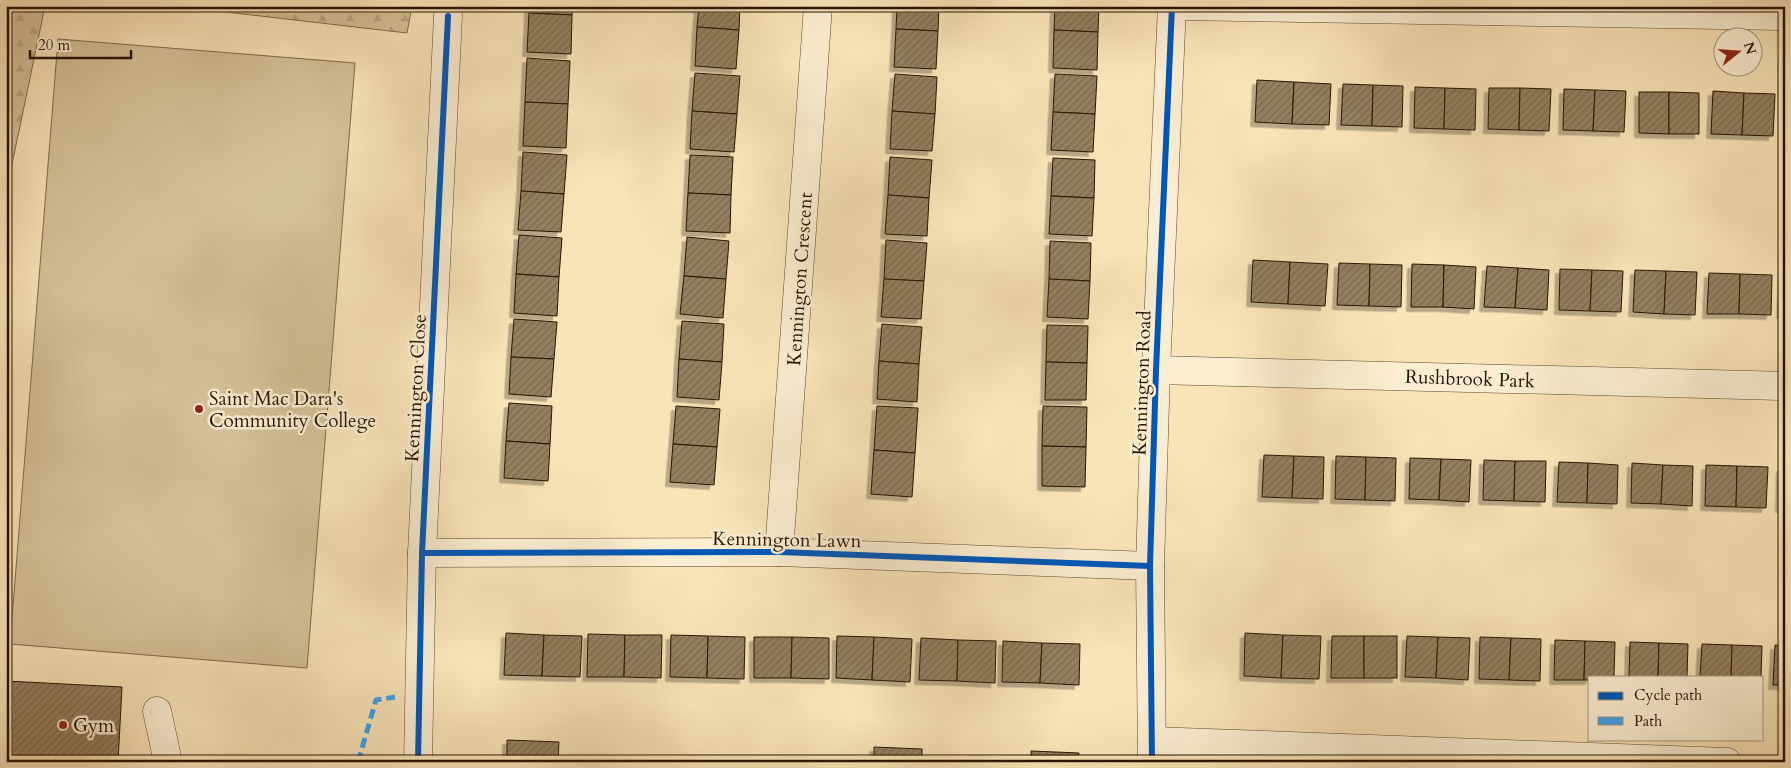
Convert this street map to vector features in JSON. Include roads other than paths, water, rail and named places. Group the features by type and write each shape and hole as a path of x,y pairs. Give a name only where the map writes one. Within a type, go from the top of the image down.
{"street":[{"name":"Kennington Crescent","path":"779,552 818,6"},
{"name":"Kennington Road","path":"1152,751 1150,566 1156,370 1172,6"},
{"path":"1180,6 1785,16"},
{"name":"Kennington Close","path":"418,762 422,552 448,16"},
{"name":"Rushbrook Park","path":"1156,370 1785,386"},
{"name":"Kennington Lawn","path":"422,552 779,552 1150,566"},
{"path":"157,711 168,762"},
{"path":"1152,751 1726,762"}],"place":[{"name":"Saint Mac Dara's Community College","path":"199,409"},
{"name":"Gym","path":"63,725"}]}
